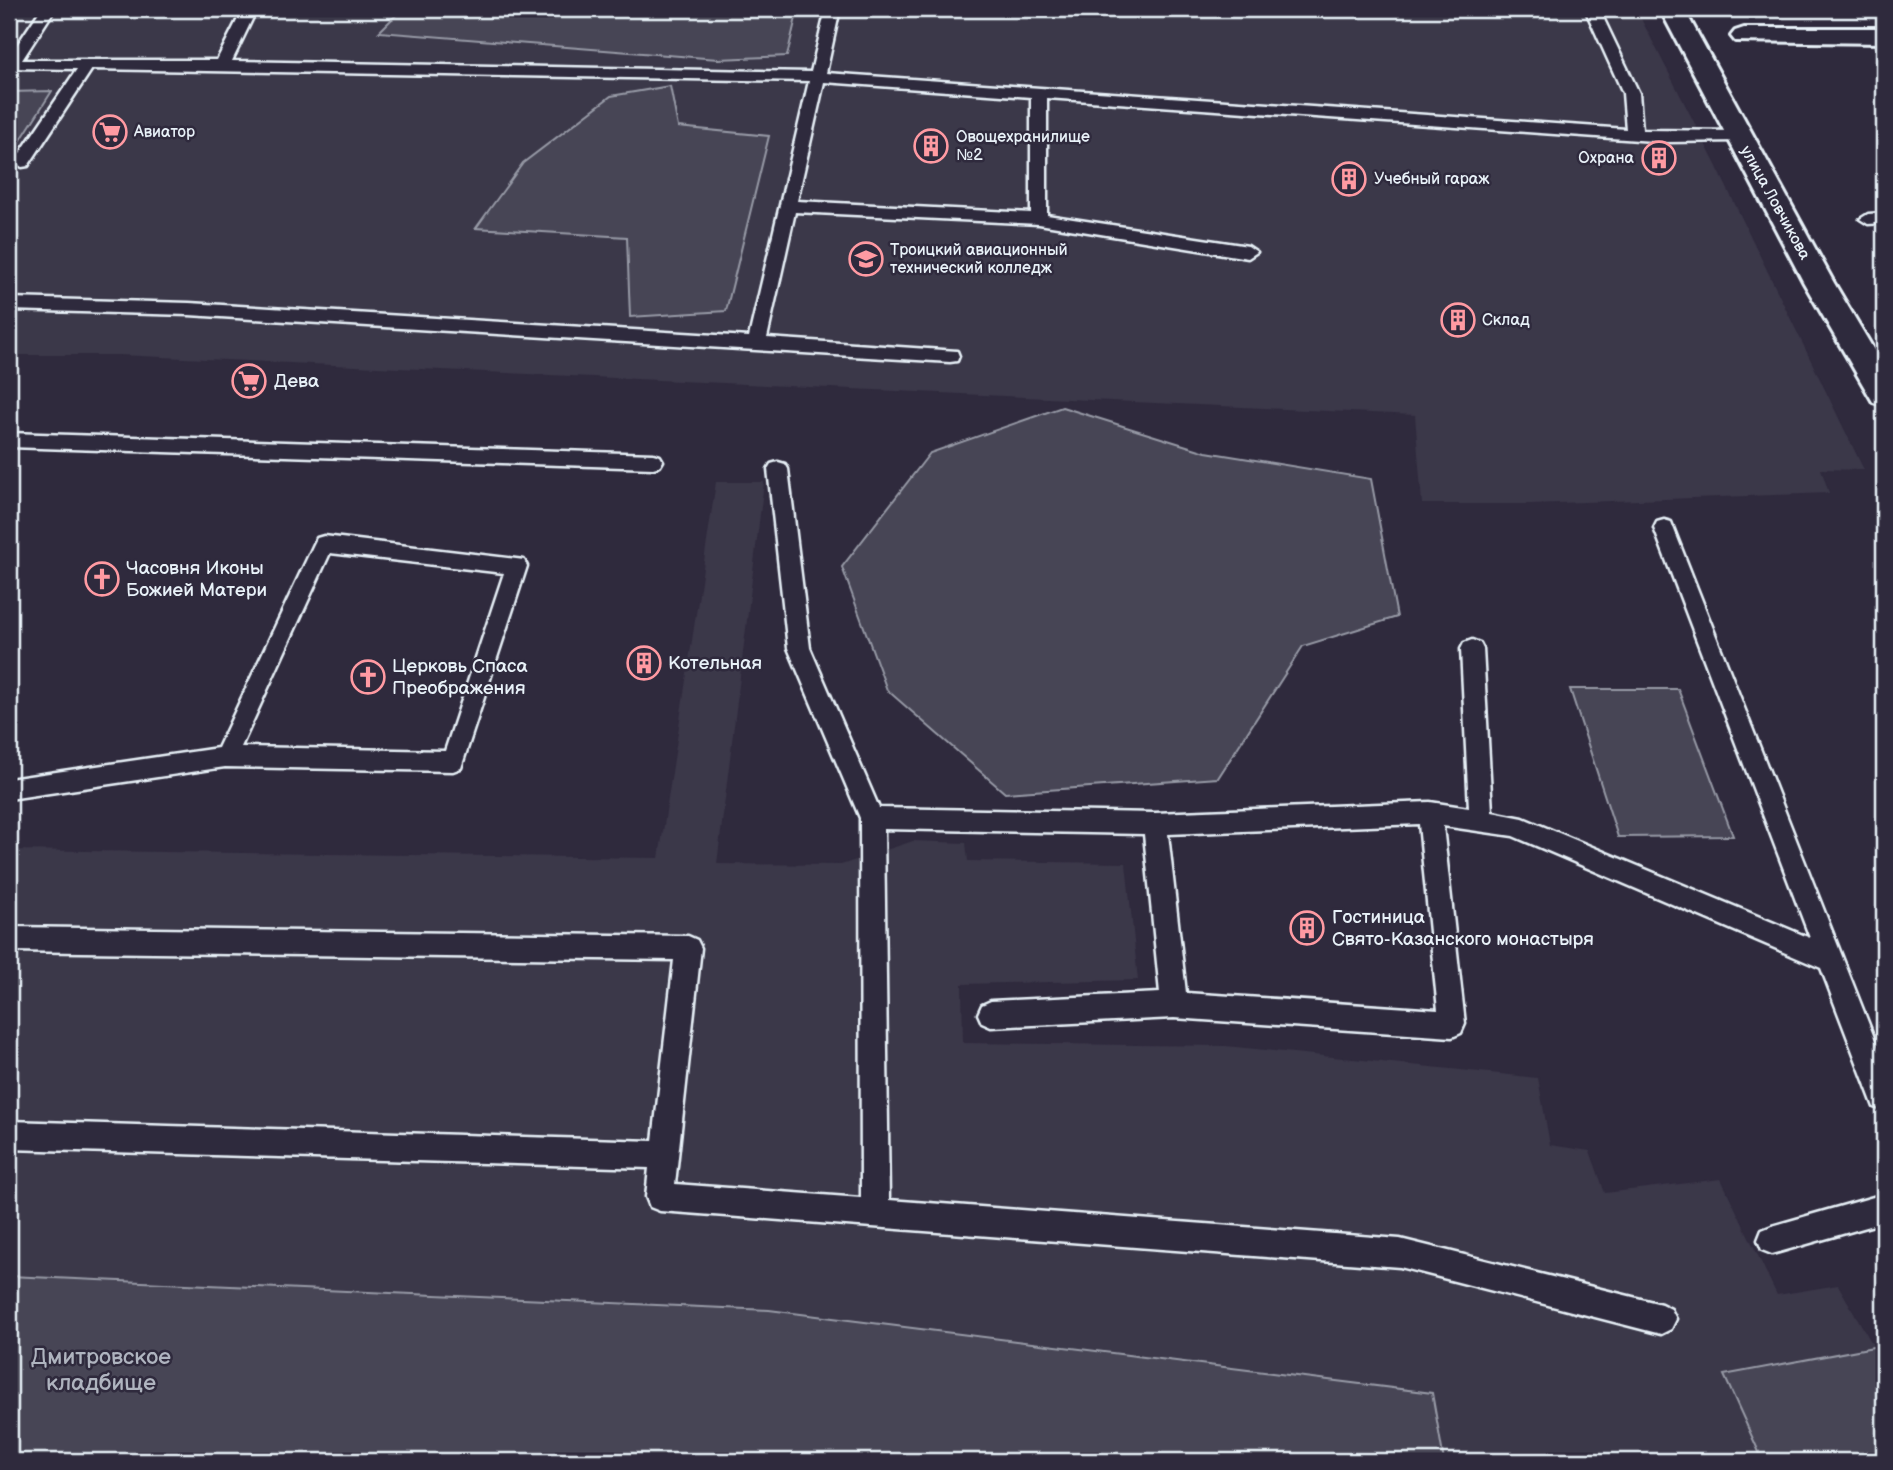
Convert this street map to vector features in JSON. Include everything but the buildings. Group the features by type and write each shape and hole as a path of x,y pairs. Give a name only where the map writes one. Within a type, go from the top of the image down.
{"street":[{"name":"улица Ловчикова","path":"1672,9 1738,136 1884,394"},
{"path":"1744,36 1884,36"}],"lane":[{"path":"48,9 12,64 222,65 818,78 1634,134 1738,136"},
{"path":"222,65 250,9"},
{"path":"756,345 833,9"},
{"path":"1592,9 1631,93 1634,134"},
{"path":"22,162 87,65"},
{"path":"1038,93 1039,219"},
{"path":"788,206 1039,219 1248,253"},
{"path":"9,304 203,310 950,356"},
{"path":"9,440 653,461"},
{"path":"778,470 799,648 872,818 875,1213"},
{"path":"1664,528 1884,1097"},
{"path":"9,789 225,757 453,761 517,566 324,544 225,757"},
{"path":"1472,649 1480,821"},
{"path":"872,818 1156,824 1430,813 1515,826 1830,960"},
{"path":"991,1014 1174,1005 1452,1024 1430,813"},
{"path":"1156,824 1174,1005"},
{"path":"9,939 688,948 660,1197 1400,1253 1661,1320"},
{"path":"9,1135 665,1155"},
{"path":"1772,1240 1884,1208"}],"shaded area":[{"name":"Троицкий авиационный технический колледж","path":"9,9 1636,9 1715,163 1864,470 1821,469 1829,493 1531,504 1422,504 1415,415 119,355 9,355"},
{"path":"716,482 764,482 717,864 841,865 913,841 966,843 968,861 1126,863 1138,980 962,984 963,1043 1226,1046 1538,1078 1550,1145 1590,1151 1605,1193 1721,1179 1777,1295 1838,1285 1874,1347 1724,1375 1763,1461 1444,1461 1432,1393 769,1310 9,1276 9,850 659,858"}],"green space":[{"path":"402,9 798,9 787,56 718,59 379,32"},
{"path":"670,86 678,127 769,136 726,311 630,317 627,237 476,228 523,163 611,96"},
{"path":"52,91 10,157 9,157 9,92"},
{"path":"1062,407 1206,452 1371,479 1397,617 1303,646 1218,778 1005,793 887,690 842,567 930,453"},
{"path":"1570,689 1678,689 1733,836 1618,837"},
{"name":"Дмитровское кладбище","path":"9,1276 769,1310 1432,1393 1444,1461 9,1461"},
{"path":"1884,1345 1884,1461 1763,1461 1724,1375"}],"place":[{"name":"Авиатор","path":"110,132"},
{"name":"Овощехранилище №2","path":"931,146"},
{"name":"Охрана","path":"1659,158"},
{"name":"Учебный гараж","path":"1349,179"},
{"name":"Троицкий авиационный технический колледж","path":"866,259"},
{"name":"Склад","path":"1458,320"},
{"name":"Дева","path":"249,381"},
{"name":"Часовня Иконы Божией Матери","path":"102,579"},
{"name":"Котельная","path":"644,663"},
{"name":"Церковь Спаса Преображения","path":"368,677"},
{"name":"Гостиница Свято-Казанского монастыря","path":"1307,928"}]}
